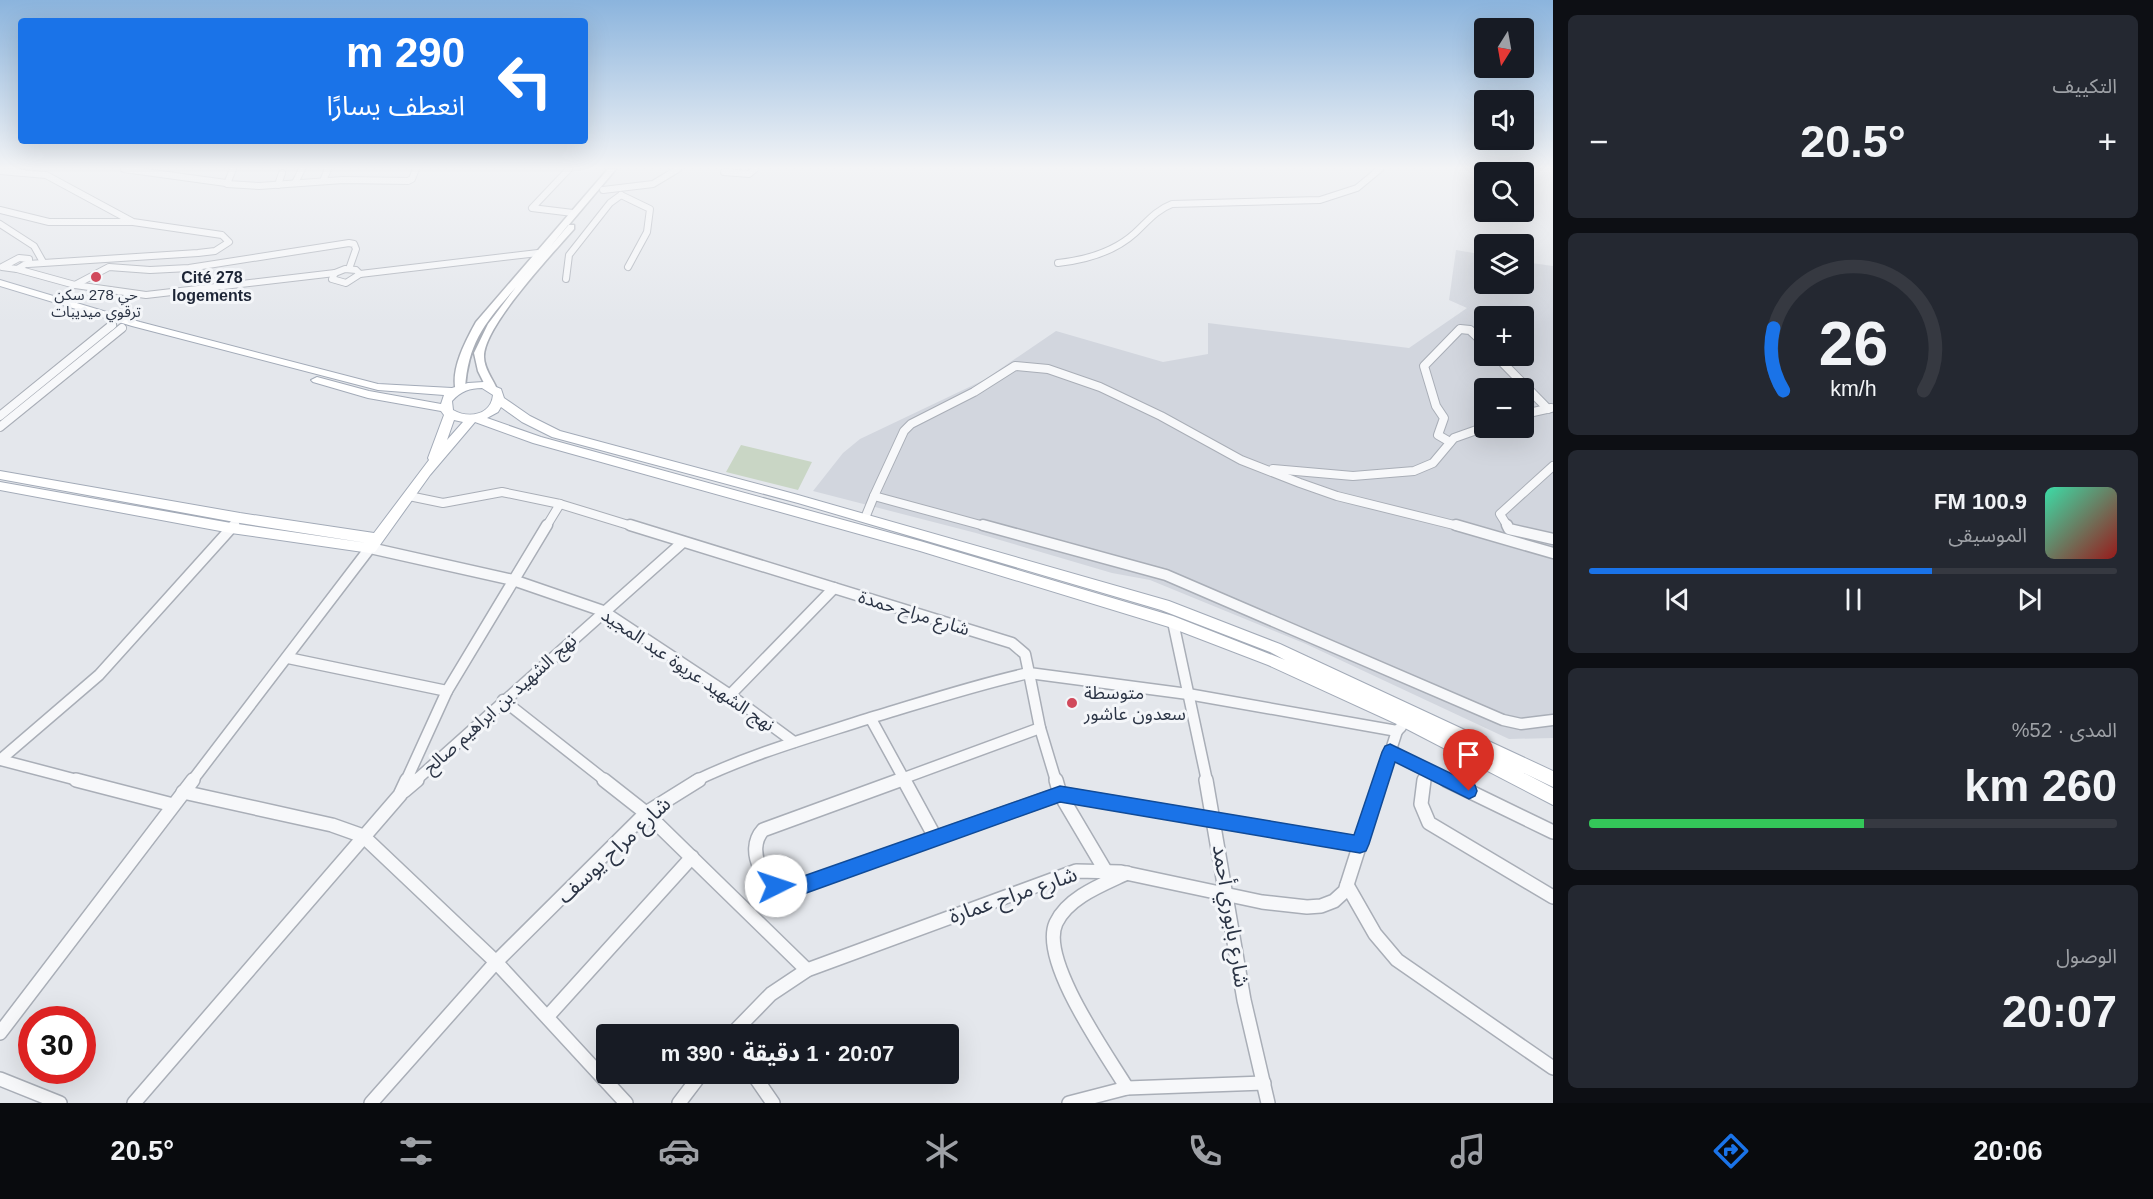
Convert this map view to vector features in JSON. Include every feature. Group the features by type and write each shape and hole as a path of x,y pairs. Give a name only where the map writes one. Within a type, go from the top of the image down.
{"main road":[{"path":"426,472 441,443 447,412 446,400 457,390 462,362 470,340 481,322 566,220"},
{"path":"578,220 494,323 479,354 480,363 500,400 526,419 556,434 865,518 1164,605 1275,648 1553,778"},
{"path":"0,284 136,324 378,387 457,390 476,385 491,387"},
{"path":"0,292 118,327 368,394 474,418 537,440 920,546 1173,622 1273,661 1402,726 1553,797"},
{"path":"0,486 94,504 374,543 426,472 474,418 494,409 500,400"},
{"path":"0,475 104,494 236,523"},
{"path":"94,504 104,494"},
{"path":"1524,764 1553,766"}],"street":[{"path":"3,270 43,262 215,251 229,242 222,235 133,222 44,220"},
{"path":"566,279 569,255 596,220"},
{"path":"628,267 632,255 651,220"},
{"path":"1058,263 1083,261 1123,243 1146,220"},
{"path":"0,224 34,246 43,262"},
{"path":"75,285 104,268 189,268 354,243 356,249 349,269"},
{"path":"335,273 332,279 338,283 354,280 360,274 538,253"},
{"path":"0,256 11,260 27,258 30,260 28,264"},
{"path":"3,270 11,260"},
{"path":"17,269 24,273 75,285 159,295 335,273 349,269 356,270 360,274"},
{"path":"0,416 118,327"},
{"path":"0,428 118,327"},
{"path":"1450,442 1438,435 1444,418 1436,406 1424,366 1460,329 1470,330 1474,334"},
{"path":"865,518 899,442 911,424 974,392 1015,366 1048,369 1100,387 1260,468 1336,496 1462,526 1553,553"},
{"path":"1507,366 1551,408"},
{"path":"14,404 25,407"},
{"path":"1534,412 1551,408"},
{"path":"1260,468 1337,475 1400,474 1432,464 1450,442 1459,435 1474,430"},
{"path":"1553,466 1500,514 1509,529 1553,539"},
{"name":"شارع مراح حمدة","path":"409,496 443,503 502,492 560,504 1012,643 1024,654 1040,728 1060,794 1105,870"},
{"path":"873,496 1166,575 1503,720 1521,724 1553,720"},
{"path":"135,1103 251,971 400,795 447,691 560,504"},
{"path":"0,760 99,675 236,523"},
{"name":"نهج الشهيد بن ابراهيم صالح","path":"400,795 503,700 683,542"},
{"path":"0,1034 374,543"},
{"name":"نهج الشهيد عريوة عبد المجيد","path":"374,543 513,580 603,611 730,694 794,742"},
{"path":"730,694 834,588"},
{"name":"شارع بابوري أحمد","path":"1173,622 1215,821 1244,1000 1268,1103"},
{"path":"288,658 447,691"},
{"path":"1029,673 1072,676 1402,726"},
{"name":"شارع مراح يوسف","path":"371,1103 496,962 646,813 709,772 794,742 984,683 1029,673"},
{"path":"503,700 646,813 807,970"},
{"path":"871,719 904,776 935,837"},
{"name":"شارع مراح عمارة","path":"742,1024 771,994 807,970 1069,872 1105,870 1227,894 1309,907 1327,904 1341,897 1347,885 1390,752 1402,726"},
{"path":"1040,728 904,776 758,833 754,850 770,883 783,889 791,889 1060,794 1360,844"},
{"path":"1390,752 1553,832"},
{"path":"0,760 173,805"},
{"path":"1427,770 1420,794 1421,814 1429,823 1553,897"},
{"path":"183,792 332,825 363,836 496,962 626,1103"},
{"path":"548,1016 692,857"},
{"path":"1126,873 1085,894 1065,910 1054,925 1052,941 1060,976 1127,1088"},
{"path":"1347,885 1371,929 1397,960 1553,1068"},
{"path":"0,1079 60,1103"},
{"path":"1069,1103 1127,1088 1264,1083"},
{"path":"680,1103 694,1084"},
{"path":"760,1084 772,1103"}],"shaded area":[{"path":"1456,250 1474,253 1474,294 1534,294 1534,263 1553,266 1553,738 1509,739 1306,644 1150,580 1112,573 976,533 813,491 843,453 860,439 984,380 1056,331 1163,362 1208,354 1208,323 1409,348 1467,308 1449,300"}],"green space":[{"path":"741,445 812,462 798,490 726,472"}],"place":[{"name":"حي 278 سكن ترقوي ميديبات","path":"96,277"},
{"name":"متوسطة سعدون عاشور","path":"1072,703"}],"district":[{"name":"Cité 278 logements","path":"212,286"}],"route":[{"path":"776,886 783,889 798,887 1060,794 1360,844 1390,752 1469,791"}]}
